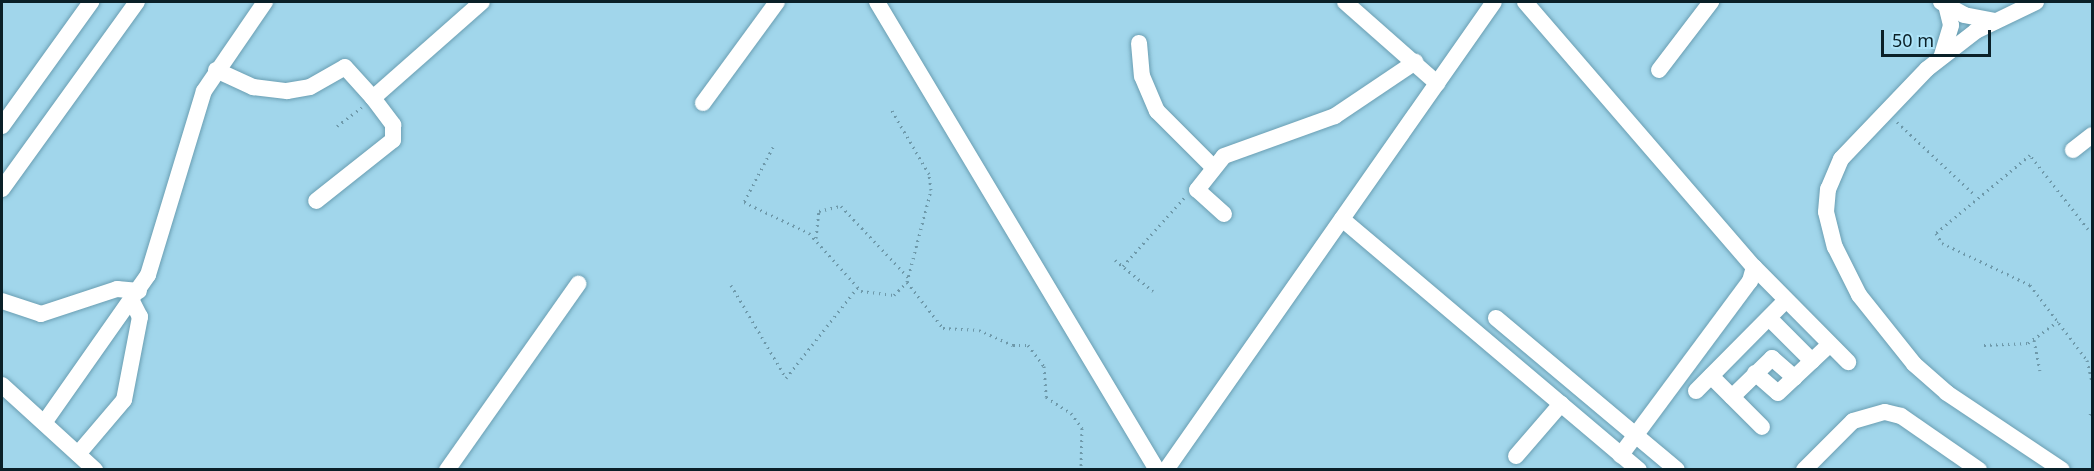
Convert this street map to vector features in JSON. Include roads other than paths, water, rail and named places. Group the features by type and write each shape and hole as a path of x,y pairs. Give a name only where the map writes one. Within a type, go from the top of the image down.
{"street":[{"path":"2,126 91,2"},
{"path":"2,189 137,2"},
{"path":"44,423 136,296 164,239 200,104 216,70 265,2"},
{"path":"373,98 482,2"},
{"path":"703,103 777,2"},
{"path":"877,2 1157,470"},
{"path":"1345,2 1437,82"},
{"path":"1166,470 1494,2"},
{"path":"1526,2 1754,267 1848,362"},
{"path":"1659,70 1711,2"},
{"path":"2036,2 1995,21 1942,55 1841,159 1827,189 1828,224 1840,259 1859,295 1914,364 1965,406 2062,470"},
{"path":"1944,3 1995,21"},
{"path":"1942,55 1950,35 1944,3"},
{"path":"1139,43 1142,76 1156,111 1213,167"},
{"path":"1224,214 1197,190 1213,167 1237,148 1335,116 1415,63"},
{"path":"216,70 253,87 286,91 310,87 345,67 373,98 393,125 393,140 316,201"},
{"path":"2073,150 2092,135"},
{"path":"1341,219 1639,470"},
{"path":"1621,455 1750,281 1754,267"},
{"path":"447,470 579,284"},
{"path":"2,301 22,312 41,314 109,291 136,296"},
{"path":"78,454 124,400 140,317 136,296"},
{"path":"1696,391 1786,300"},
{"path":"1496,318 1677,470"},
{"path":"1769,318 1812,361"},
{"path":"1755,374 1776,393 1830,344"},
{"path":"1732,397 1774,358 1795,378"},
{"path":"1711,376 1762,427"},
{"path":"2,385 95,470"},
{"path":"1516,456 1561,404"},
{"path":"1804,470 1853,422 1885,412 1901,416 1979,470"}]}
